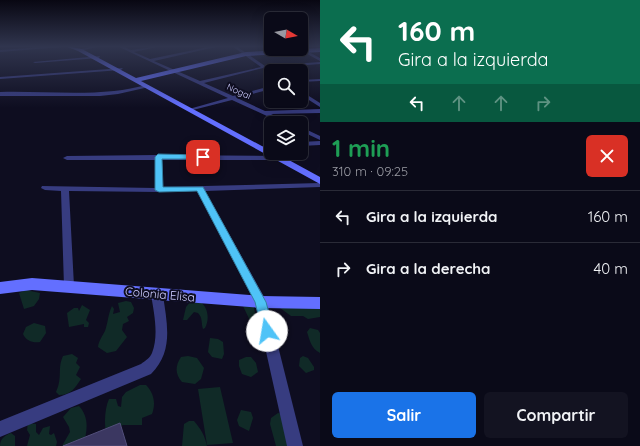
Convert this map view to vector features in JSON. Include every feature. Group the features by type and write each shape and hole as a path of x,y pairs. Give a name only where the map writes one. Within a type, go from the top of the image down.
{"main road":[{"path":"115,67 193,110"},
{"path":"137,79 188,67"},
{"path":"137,79 147,86 264,147"},
{"path":"286,160 320,181"},
{"path":"289,160 320,176"},
{"name":"Colonia Elisa","path":"0,288 32,284 260,302 320,303"}],"street":[{"path":"30,81 33,76 34,67"},
{"name":"Nogal","path":"166,67 273,116"},
{"path":"200,83 264,67"},
{"path":"0,78 119,69"},
{"path":"308,81 320,80"},
{"path":"0,94 26,90 63,95 108,94 147,86"},
{"path":"193,110 264,89"},
{"path":"308,97 320,105"},
{"path":"265,112 320,111"},
{"path":"308,133 320,138"},
{"path":"308,144 320,143"},
{"path":"67,158 158,157 264,152"},
{"path":"158,157 159,190"},
{"path":"45,188 159,190 320,185"},
{"path":"65,188 69,286"},
{"path":"200,189 260,302 295,446"},
{"path":"0,429 146,369 156,360 160,348 161,334 157,294"}],"green space":[{"path":"26,290 40,293 39,299 34,306 24,309 19,293"},
{"path":"126,301 131,302 134,308 133,313 127,317 129,321 123,324 122,330 127,337 116,351 107,353 98,347 105,331 112,306 114,309 113,314 120,312 118,303"},
{"path":"191,301 199,301 206,309 208,317 207,324 203,329 200,315 198,313 194,312 187,320 183,320 186,307"},
{"path":"82,305 90,310 86,320 89,323 88,327 84,327 84,324 69,327 67,313 74,308 78,308 79,311"},
{"path":"243,306 254,307 257,326 253,327"},
{"path":"280,308 320,308 320,317 308,319 303,316 291,316"},
{"path":"34,323 45,326 46,333 40,342 30,341 23,334 26,327"},
{"path":"310,328 318,330 320,333 320,353 313,347 310,341 307,332"},
{"path":"210,338 218,339 223,342 224,354 222,359 212,357 208,352"},
{"path":"72,354 78,358 76,363 80,367 76,375 81,379 75,388 70,392 59,395 56,392 59,382 61,361 63,356"},
{"path":"188,356 197,358 204,368 201,379 195,384 182,382 177,373 177,367 181,357"},
{"path":"303,356 308,358 314,367 314,370 306,373 299,366 300,358"},
{"path":"246,357 251,357 256,363 258,372 251,377 242,374 239,366 239,360"},
{"path":"140,385 146,385 149,388 154,399 152,414 142,418 142,425 123,425 106,432 105,415 109,399 116,399 118,406 121,407 122,397 126,392"},
{"path":"220,387 233,443 207,445 198,389"},
{"path":"79,406 85,415 87,425 83,446 62,446 70,432 69,427 63,417 71,408"},
{"path":"241,410 251,412 253,418 249,431 239,426 237,420"},
{"path":"278,413 283,414 294,446 276,446 270,424 271,418"},
{"path":"189,421 194,421 199,427 207,446 182,446 184,424"},
{"path":"28,423 36,424 36,432 39,435 43,428 50,426 49,434 51,435 54,433 57,442 56,446 27,446 30,435 27,430"},
{"path":"11,433 15,436 15,446 0,446 3,438"}],"building":[{"path":"120,423 127,446 63,446"}],"route":[{"path":"203,157 158,157 159,190 200,189 260,302 267,331"}]}
